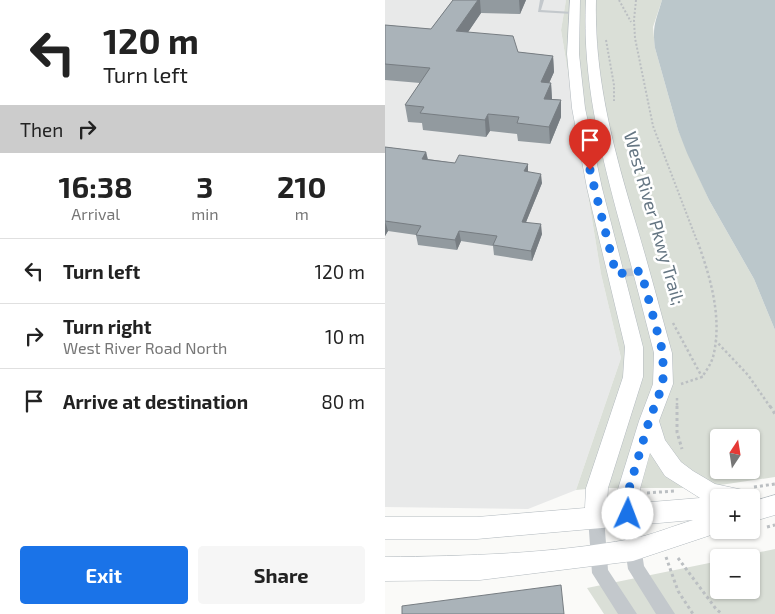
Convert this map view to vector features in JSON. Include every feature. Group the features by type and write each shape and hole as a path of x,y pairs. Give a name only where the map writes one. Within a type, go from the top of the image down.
{"street":[{"path":"591,0 589,18 591,49 608,151 663,353 663,384 649,421 629,489 628,514 636,569 666,614"},
{"path":"574,7 571,41 576,95 586,152 634,347 633,377 597,488 596,517 599,573 628,614"},
{"path":"586,152 608,151"},
{"path":"616,274 641,271"},
{"path":"649,421 656,444 673,469 710,491"},
{"path":"760,501 775,504"},
{"path":"760,505 775,504"},
{"path":"760,509 775,504"},
{"path":"385,528 477,528 710,508"},
{"path":"385,569 480,568 633,550 710,525"}],"lane":[{"path":"542,0 539,10 574,7"}],"path":[{"path":"619,0 632,23 654,131 709,278 714,302 715,340 712,359 702,377 680,385"},
{"path":"632,23 636,0"},
{"path":"605,38 614,85 614,107"},
{"name":"West River Pkwy Trail;","path":"672,322 702,377"},
{"path":"715,340 731,355 760,391 775,414"},
{"path":"678,394 676,403 677,432 682,449 687,454"},
{"path":"645,493 682,490"},
{"path":"678,558 716,609 722,614"},
{"path":"670,566 678,591 693,614"}],"shaded area":[{"path":"385,0 566,0 561,30 601,274 621,358 576,490 528,509 385,507"},
{"path":"566,0 662,0 653,27 655,48 678,130 709,200 754,279 775,330 775,477 700,488 597,488 576,490 621,358 601,274 561,30"},
{"path":"662,0 775,0 775,330 754,279 709,200 678,130 654,40 656,18"},
{"path":"775,549 775,614 604,614 587,588 710,563 710,599 760,599 760,552"}],"building":[{"path":"453,0 478,0 456,31 513,36 518,52 553,56 541,82 551,83 544,99 561,100 549,127 517,123 519,117 488,114 485,120 420,113 424,107 405,105 430,68 385,64 385,25 431,29"},
{"path":"385,147 426,152 422,159 455,163 459,155 528,164 524,171 541,174 522,222 541,224 531,251 493,245 497,236 459,231 455,240 416,235 421,226 385,221"},
{"path":"561,585 564,614 402,614 402,606"}],"route":[{"path":"590,170 616,274 641,271 663,353 663,384 649,421 629,489 628,514"}]}
